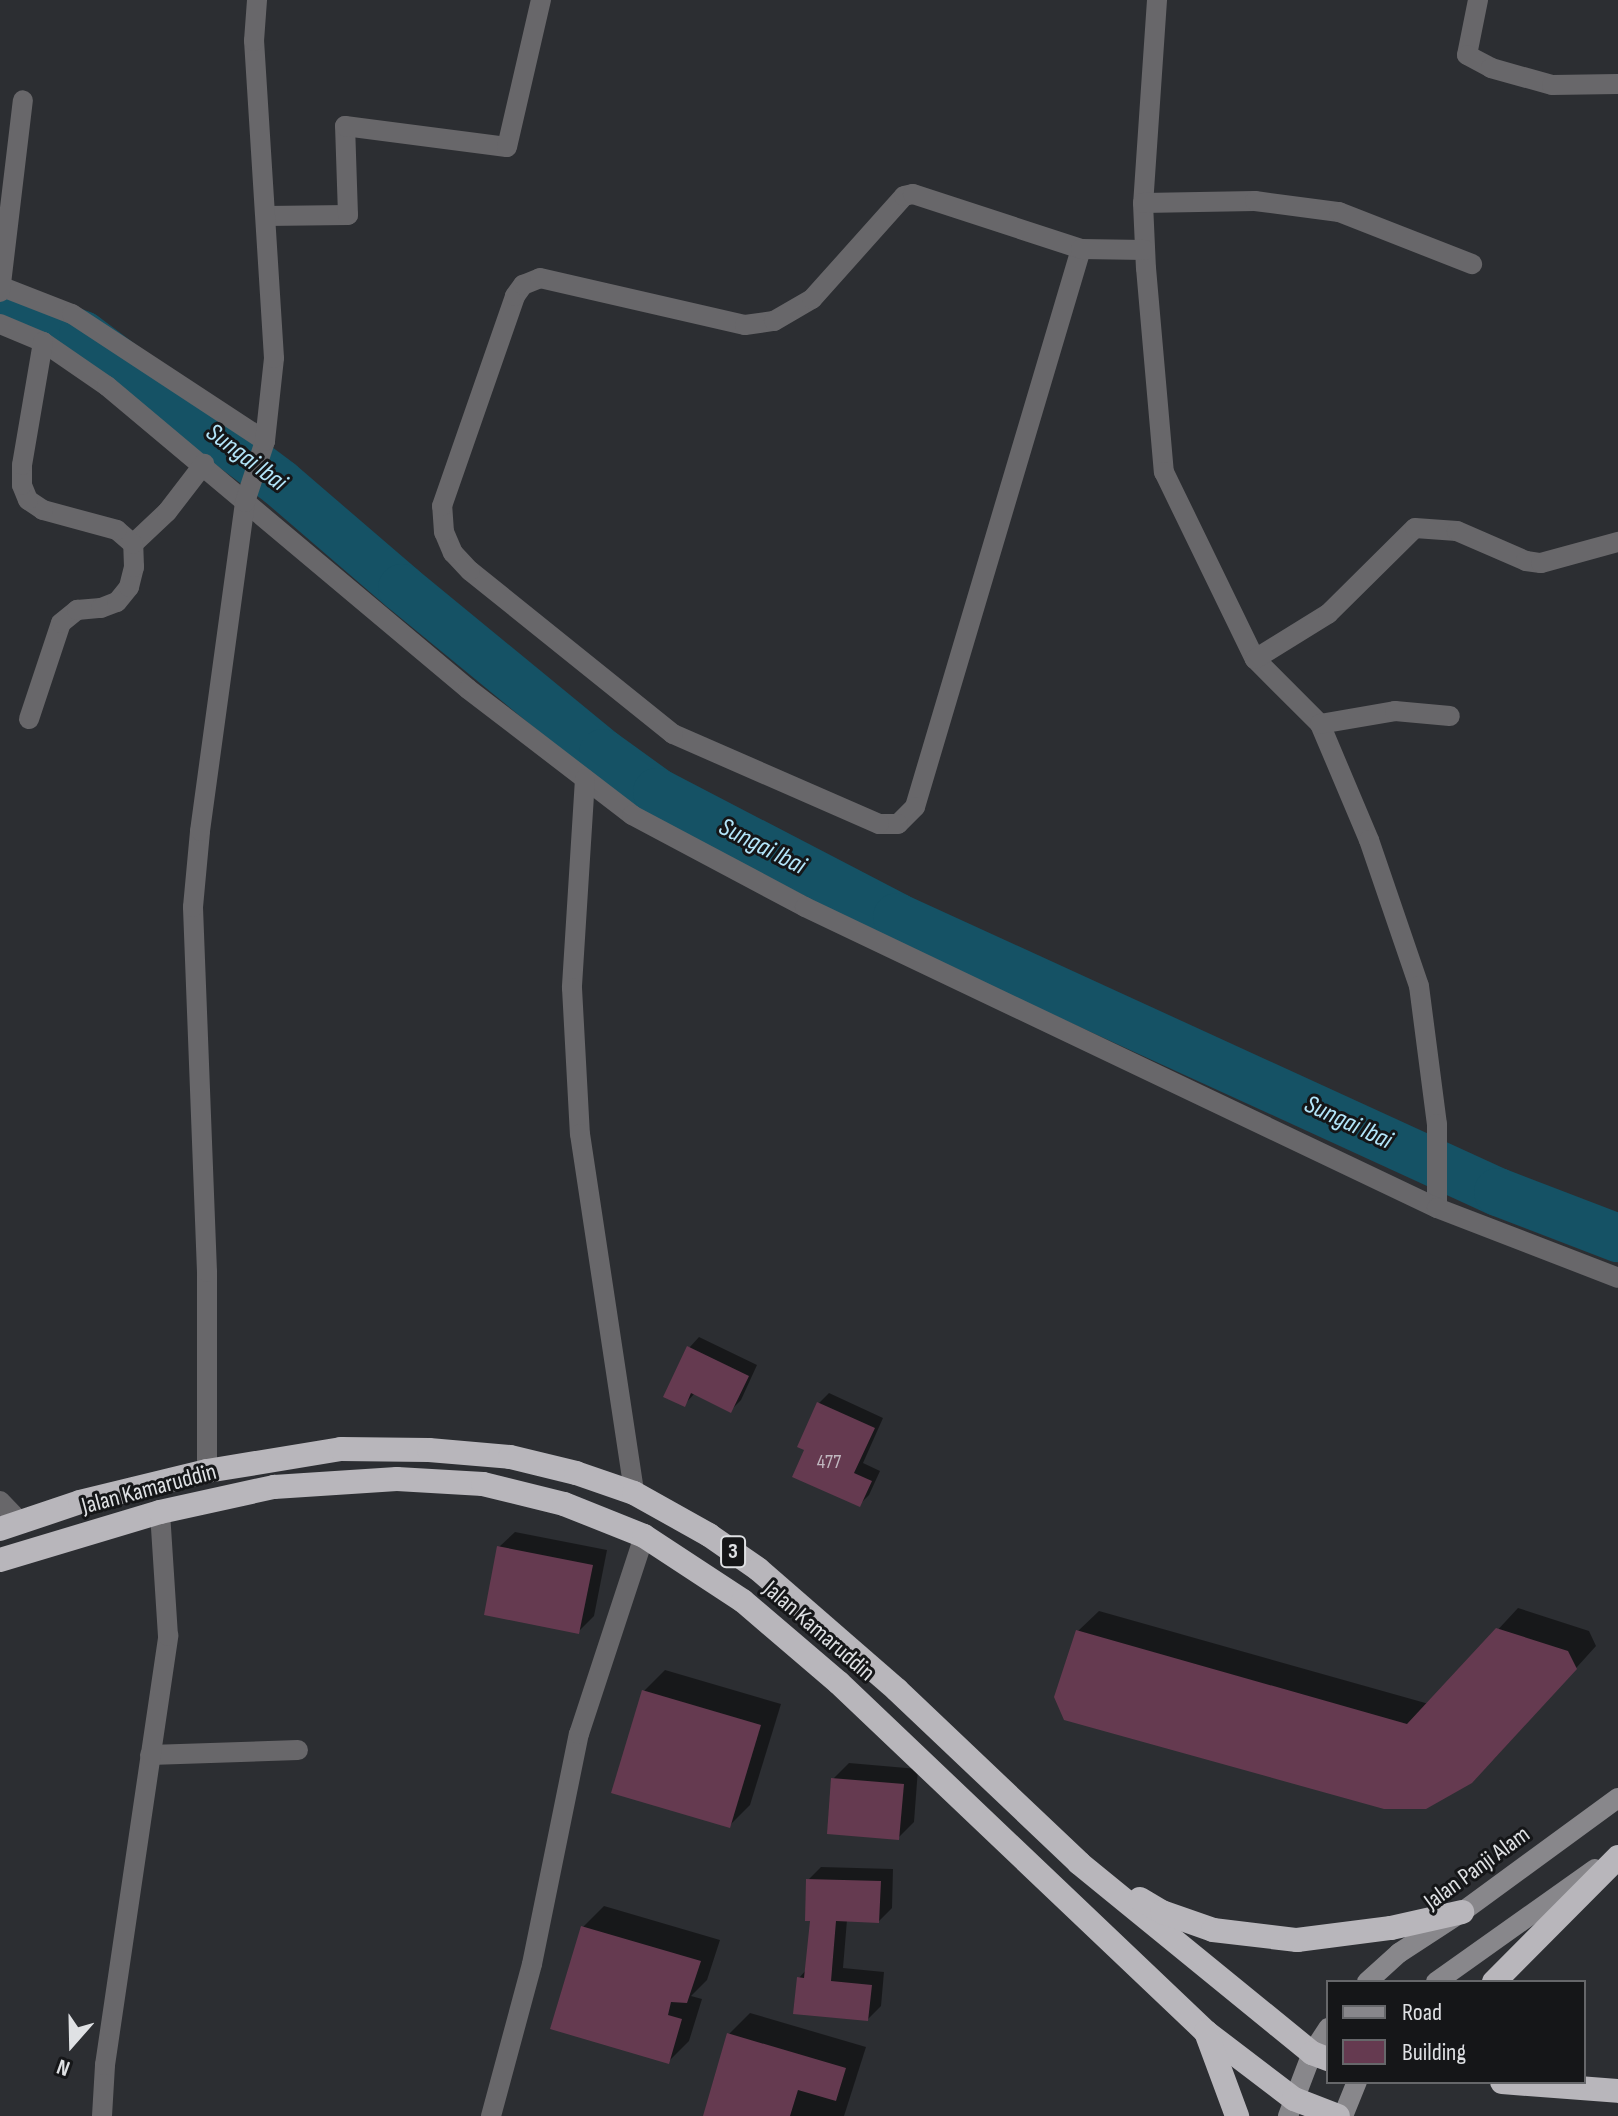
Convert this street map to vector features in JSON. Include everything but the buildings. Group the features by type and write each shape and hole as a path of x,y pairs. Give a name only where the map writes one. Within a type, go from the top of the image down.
{"highway":[{"name":"Jalan Kamaruddin","path":"10,1526 80,1502 207,1471 341,1449 429,1450 510,1457 576,1473 634,1493 709,1535 758,1569 897,1690 1079,1863 1320,2056"},
{"name":"Jalan Kamaruddin","path":"0,1560 160,1512 274,1487 397,1479 483,1484 564,1504 644,1536 743,1601 839,1683 1206,2032 1291,2107 1340,2116"},
{"path":"1496,1980 1618,1855"},
{"path":"1079,1863 1162,1912 1213,1930 1297,1940 1391,1928 1462,1912"},
{"path":"1206,2032 1237,2116"},
{"path":"1538,2084 1618,2091"}],"main road":[{"name":"Jalan Panji Alam","path":"1369,1980 1399,1953 1462,1912 1618,1798"},
{"path":"1439,1980 1618,1855"},
{"path":"1291,2107 1320,2056 1326,2035"},
{"path":"1340,2116 1356,2084"}],"street":[{"path":"207,1471 207,1272 193,907 200,831 246,501 264,442 274,358 254,41 257,0"},
{"path":"266,216 348,215 345,126 507,147 541,0"},
{"path":"1157,0 1143,203 1164,472 1255,659 1320,724 1369,840 1419,986 1437,1126 1437,1207"},
{"path":"1478,0 1467,55 1491,68 1552,85 1618,84"},
{"path":"23,100 0,288 72,314 264,442"},
{"path":"1081,249 915,807 898,824 879,824 673,734 470,571 453,553 444,532 442,506 515,296 523,285 540,278 745,325 774,321 812,299 904,196 913,194 1081,249 1145,250"},
{"path":"1143,203 1255,201 1339,212 1472,264"},
{"path":"0,324 43,342 107,386 204,464 468,689 632,815 805,907 1437,1207 1618,1278"},
{"path":"29,719 61,623 77,610 101,608 117,602 129,587 134,567 133,544 117,530 43,510 28,500 22,485 22,465 43,342"},
{"path":"133,544 167,512 204,464"},
{"path":"1255,659 1328,614 1375,563 1415,528 1457,531 1526,561 1541,563 1618,542"},
{"path":"1320,724 1395,711 1450,716"},
{"path":"585,779 572,988 580,1134 634,1493"},
{"path":"0,1501 10,1526"},
{"path":"102,2116 105,2065 168,1636 160,1512"},
{"path":"491,2116 532,1964 579,1734 644,1536"},
{"path":"150,1755 298,1750"}],"waterway":[{"name":"Sungai Ibai","path":"0,303 83,335 280,483 603,753 657,792 897,917 1498,1192 1618,1238"}]}
